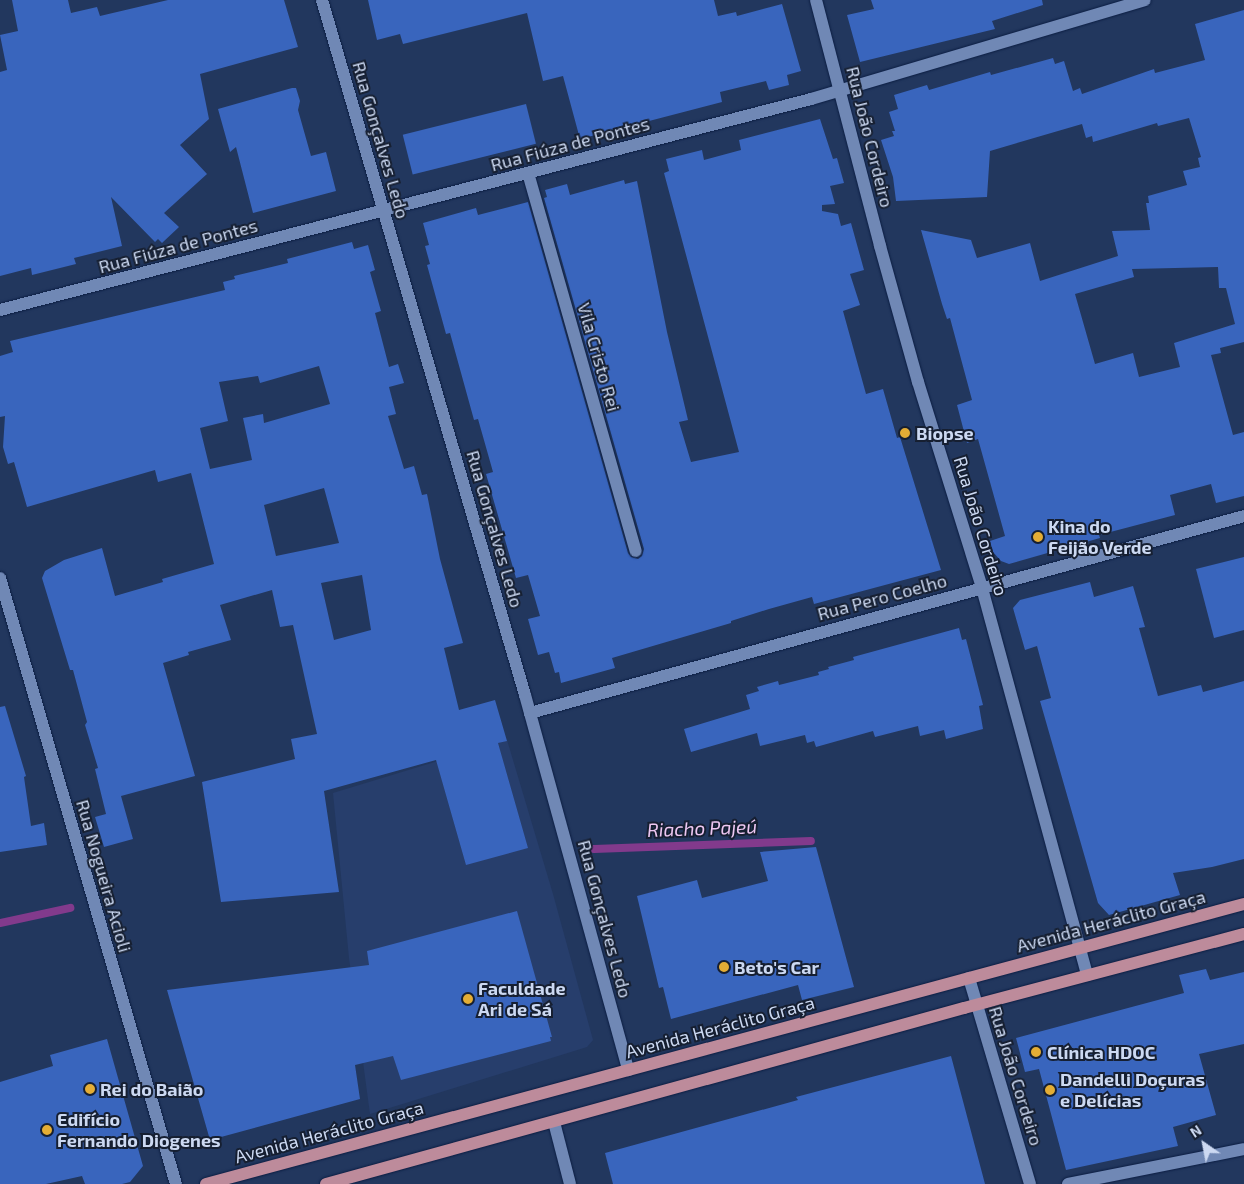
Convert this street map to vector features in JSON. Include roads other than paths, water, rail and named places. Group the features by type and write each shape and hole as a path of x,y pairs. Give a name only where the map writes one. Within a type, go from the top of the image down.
{"main road":[{"name":"Avenida Heráclito Graça","path":"206,1184 1244,904"},
{"path":"326,1184 1087,975 1244,934"}],"street":[{"name":"Rua Gonçalves Ledo","path":"322,0 530,712 628,1070"},
{"name":"Rua João Cordeiro","path":"816,0 841,90 880,246 918,382 982,588 1087,975"},
{"name":"Rua Fiúza de Pontes","path":"0,310 841,90 1145,0"},
{"name":"Vila Cristo Rei","path":"528,173 636,550"},
{"name":"Rua Pero Coelho","path":"530,712 1244,516"},
{"name":"Rua Nogueira Acioli","path":"0,578 6,620 176,1184"},
{"name":"Rua João Cordeiro","path":"969,978 1030,1184"},
{"path":"554,1122 570,1184"},
{"path":"1068,1184 1244,1149"}],"waterway":[{"name":"Riacho Pajeú","path":"594,849 811,841"},
{"name":"Riacho Pajeú","path":"0,923 70,908"}],"place":[{"name":"Biopse","path":"905,433"},
{"name":"Kina do Feijão Verde","path":"1038,537"},
{"name":"Beto's Car","path":"724,967"},
{"name":"Faculdade Ari de Sá","path":"468,999"},
{"name":"Clínica HDOC","path":"1036,1052"},
{"name":"Rei do Baião","path":"90,1089"},
{"name":"Dandelli Doçuras e Delícias","path":"1050,1090"},
{"name":"Edifício Fernando Diogenes","path":"47,1130"}]}
